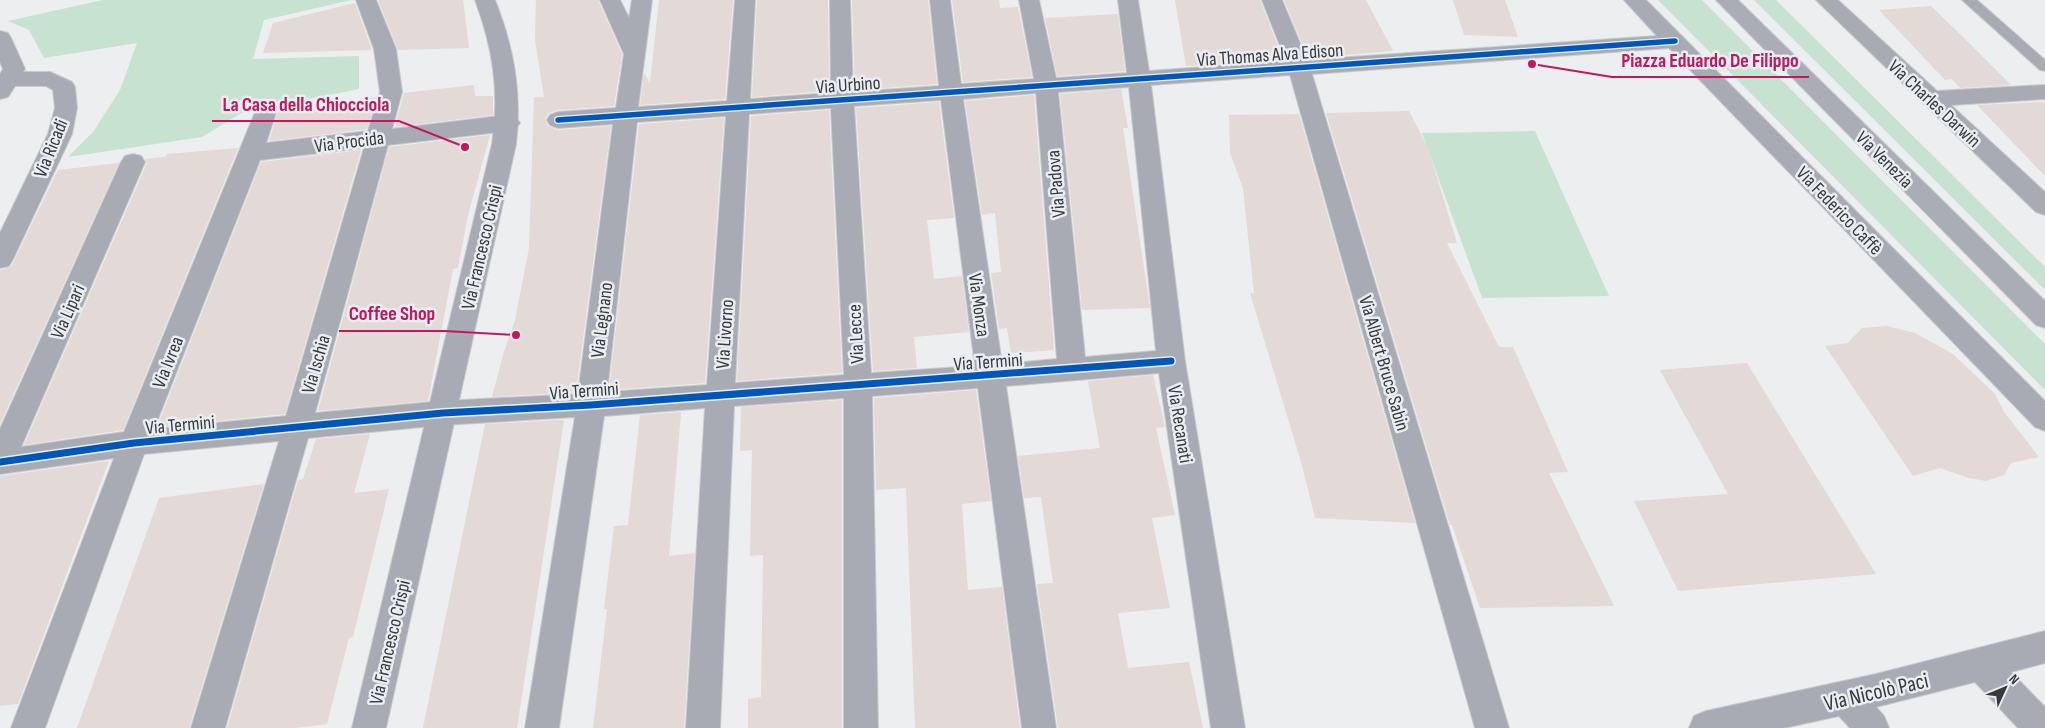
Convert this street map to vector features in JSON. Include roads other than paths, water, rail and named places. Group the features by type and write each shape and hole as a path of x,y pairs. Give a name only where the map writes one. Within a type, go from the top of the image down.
{"main road":[{"name":"Via Venezia","path":"1726,0 2045,318"}],"street":[{"name":"Via Ischia","path":"208,728 297,428 391,92 385,49 366,0"},
{"name":"Via Francesco Crispi","path":"369,728 443,413 508,123 508,85 499,34 485,0"},
{"path":"610,0 634,53"},
{"name":"Via Legnano","path":"542,728 591,405 626,115 642,0"},
{"name":"Via Livorno","path":"703,728 720,395 745,0"},
{"name":"Via Lecce","path":"840,0 842,100 858,385 861,728"},
{"name":"Via Monza","path":"940,0 1039,728"},
{"name":"Via Padova","path":"1029,0 1046,85 1072,370"},
{"name":"Via Recanati","path":"1128,0 1139,79 1171,361 1228,728"},
{"name":"Via Albert Bruce Sabin","path":"1272,0 1299,67 1492,728"},
{"name":"Via Federico Caffè","path":"1634,0 2045,419"},
{"name":"Via Charles Darwin","path":"1826,0 2045,206"},
{"path":"0,38 7,80"},
{"name":"Via Thomas Alva Edison","path":"1139,79 1675,41"},
{"name":"Via Ricadi","path":"0,259 60,134 66,108 64,87 50,79 7,80"},
{"name":"Via Urbino","path":"558,120 1139,79"},
{"path":"1931,99 2045,92"},
{"name":"Via Ivrea","path":"28,728 134,443 251,153 266,110"},
{"name":"Via Procida","path":"251,153 508,123"},
{"name":"Via Lipari","path":"0,461 133,162"},
{"path":"2018,180 2045,179"},
{"name":"Via Termini","path":"0,461 134,443 443,413 591,405 1171,361"},
{"name":"Via Nicolò Paci","path":"1706,728 1847,699 2045,647"},
{"path":"1982,665 2041,728"},
{"path":"1847,699 1872,728"}],"lane":[{"path":"1970,0 2045,67"}],"place":[{"name":"Piazza Eduardo De Filippo","path":"1532,64"},
{"name":"La Casa della Chiocciola","path":"465,147"},
{"name":"Coffee Shop","path":"516,335"}]}
